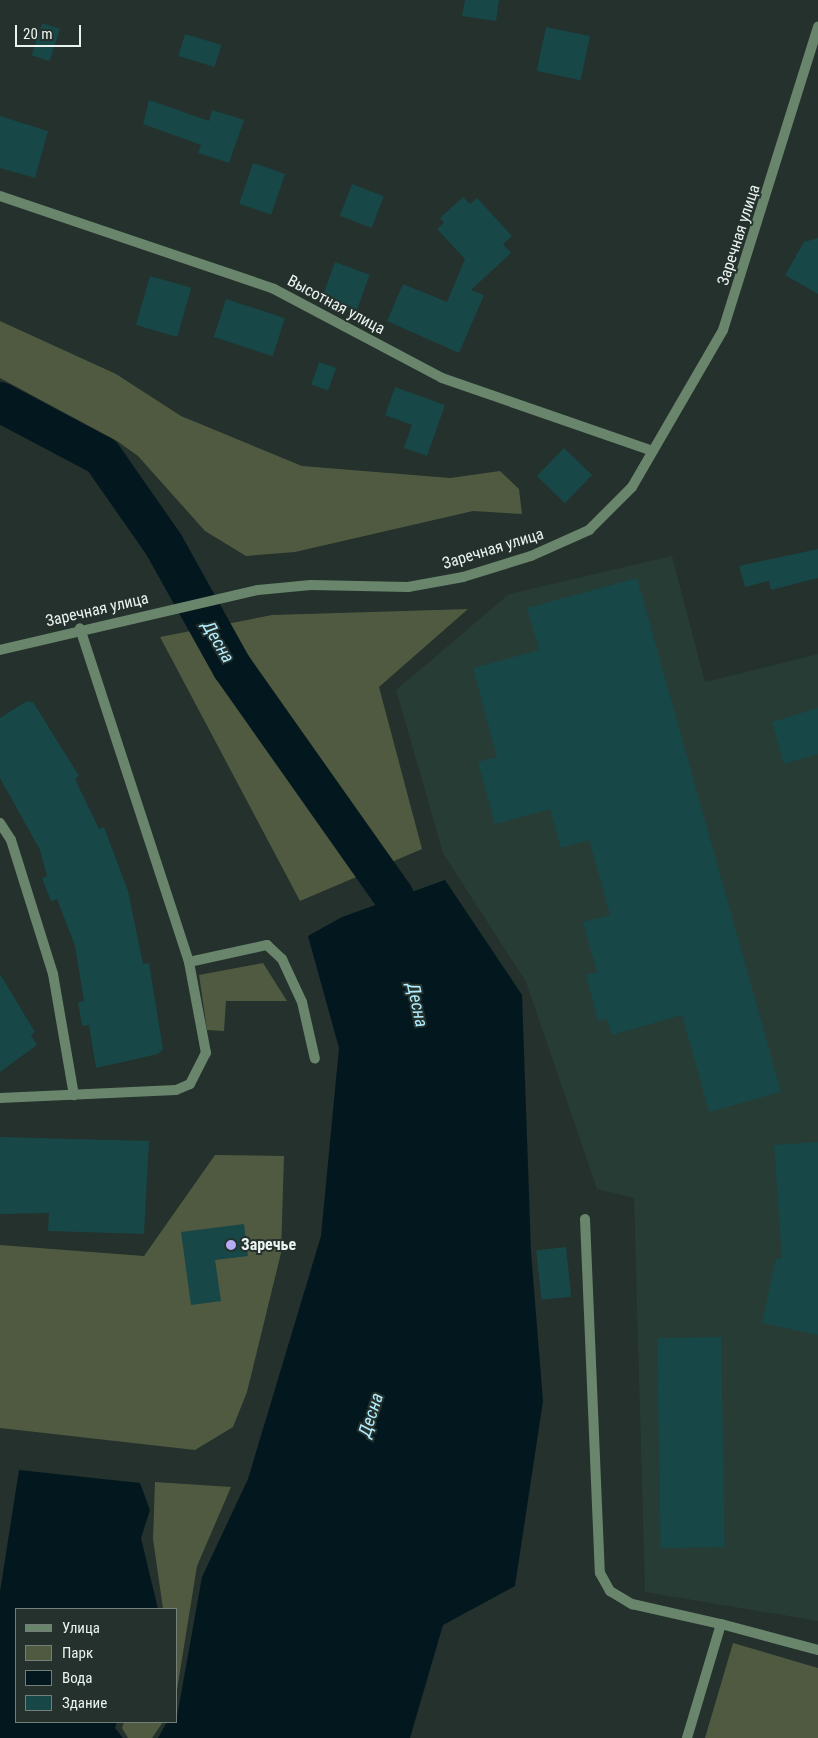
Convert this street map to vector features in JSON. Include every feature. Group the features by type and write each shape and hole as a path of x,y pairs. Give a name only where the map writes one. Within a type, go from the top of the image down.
{"street":[{"name":"Заречная улица","path":"1,649 80,628 258,590 408,587 531,556 589,530 632,487 723,330 818,26"},
{"name":"Высотная улица","path":"0,196 274,289 442,378 653,452"},
{"path":"0,1098 176,1090 190,1084 206,1053 189,962 80,628"},
{"path":"0,823 11,840 53,974 74,1094"},
{"path":"189,962 267,945 282,959 302,1002 315,1059"},
{"path":"585,1219 600,1573 610,1592 632,1604 721,1624 818,1650"},
{"path":"687,1738 721,1624"}],"shaded area":[{"path":"672,556 705,682 818,654 818,1621 645,1592 634,1198 597,1189 526,982 443,853 396,690 509,594"}],"green space":[{"path":"0,321 116,374 181,416 302,466 450,478 500,471 519,489 522,514 473,511 295,552 246,556 205,531 138,456 117,441 0,378"},
{"path":"468,609 379,687 422,849 300,901 160,637 272,615"},
{"path":"263,963 287,1001 226,1001 224,1031 207,1030 199,975"},
{"path":"215,1155 284,1156 281,1253 247,1392 233,1427 195,1450 0,1428 0,1245 144,1256"},
{"path":"155,1482 231,1487 197,1566 178,1684 178,1608 163,1608 153,1539"},
{"path":"733,1643 818,1668 818,1738 705,1738"},
{"path":"124,1723 162,1723 152,1738 128,1738 122,1728"}],"water":[{"path":"445,880 522,995 531,1252 543,1401 515,1586 443,1625 410,1738 158,1738 166,1723 178,1723 178,1711 202,1577 248,1479 321,1236 339,1048 308,936 342,917"},
{"path":"19,1470 140,1483 150,1510 141,1538 158,1608 15,1608 15,1723 117,1723 115,1728 123,1738 0,1738 0,1592"}],"building":[{"path":"465,0 499,0 496,21 462,16"},
{"path":"42,23 60,29 50,61 31,55"},
{"path":"546,27 590,36 581,80 537,71"},
{"path":"185,34 221,45 215,67 178,56"},
{"path":"149,100 209,121 212,110 244,120 229,163 198,153 201,145 143,124"},
{"path":"0,116 48,131 35,178 0,168"},
{"path":"253,163 285,174 271,215 239,204"},
{"path":"352,184 384,196 372,228 340,216"},
{"path":"463,197 470,204 477,198 512,236 503,244 511,253 471,290 484,295 459,353 387,321 403,284 447,302 465,259 437,229 444,223 440,218"},
{"path":"818,238 818,294 785,275 804,242"},
{"path":"335,262 370,275 356,311 322,299"},
{"path":"150,276 191,288 177,337 136,325"},
{"path":"226,299 285,318 273,356 214,337"},
{"path":"319,362 336,368 328,391 311,385"},
{"path":"395,387 445,405 427,456 404,448 412,425 385,415"},
{"path":"564,448 592,475 565,503 537,476"},
{"path":"818,549 818,578 771,590 769,581 745,587 739,566"},
{"path":"637,578 781,1092 709,1112 682,1015 612,1035 607,1019 598,1021 586,975 597,972 583,922 610,915 589,840 561,848 550,809 495,824 478,762 497,757 473,668 539,650 527,608"},
{"path":"27,701 33,702 79,776 75,779 99,829 104,827 128,891 143,964 149,963 163,1049 158,1054 96,1068 89,1025 82,1026 78,1002 84,1001 75,946 57,899 51,901 42,878 47,876 40,850 0,778 0,718"},
{"path":"818,708 818,754 784,764 772,722"},
{"path":"0,974 35,1032 31,1035 37,1045 0,1072"},
{"path":"0,1137 149,1141 144,1234 48,1231 49,1213 0,1214"},
{"path":"818,1142 818,1335 762,1323 776,1258 782,1259 774,1145"},
{"path":"244,1224 248,1256 215,1260 221,1301 191,1305 181,1232"},
{"path":"566,1247 571,1297 541,1300 536,1250"},
{"path":"721,1337 725,1547 661,1548 657,1338"}],"waterway":[{"name":"Десна","path":"0,402 102,456 164,545 232,667 394,897 405,950"}],"place":[{"name":"Заречье","path":"231,1245"}]}
